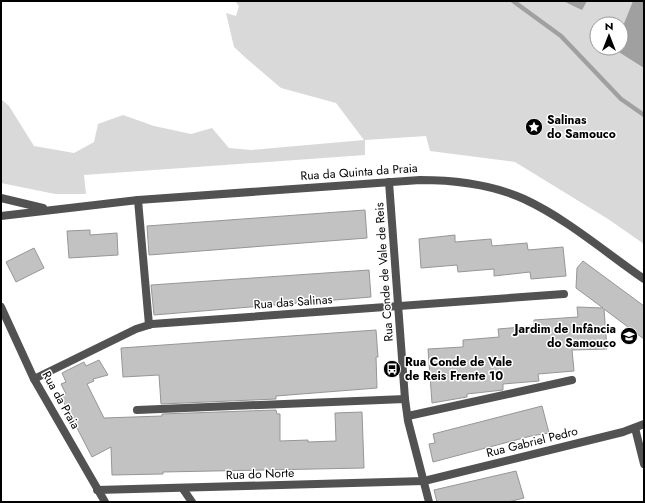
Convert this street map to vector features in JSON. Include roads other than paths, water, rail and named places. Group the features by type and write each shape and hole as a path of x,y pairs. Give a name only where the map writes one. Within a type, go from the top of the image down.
{"street":[{"name":"Rua da Quinta da Praia","path":"1,216 138,200 420,180 453,180 487,186 523,198 557,217 644,279"},
{"name":"Rua Conde de Vale de Reis","path":"389,182 405,399 429,502"},
{"path":"1,198 50,210"},
{"path":"138,200 149,325"},
{"name":"Rua das Salinas","path":"34,379 136,329 149,325 564,294"},
{"name":"Rua da Praia","path":"1,307 34,379 105,502"},
{"path":"408,416 572,380"},
{"path":"137,410 405,399"},
{"name":"Rua Gabriel Pedro","path":"424,481 635,428 644,424"},
{"path":"635,428 644,464"},
{"name":"Rua do Norte","path":"97,490 183,489 424,481"},
{"path":"183,489 192,502"}],"waterway":[{"path":"513,1 561,36 621,99 644,115"}],"place":[{"name":"Salinas do Samouco","path":"534,127"},
{"name":"Jardim de Infância do Samouco","path":"629,336"},
{"name":"Rua Conde de Vale de Reis Frente 10","path":"392,369"}]}
